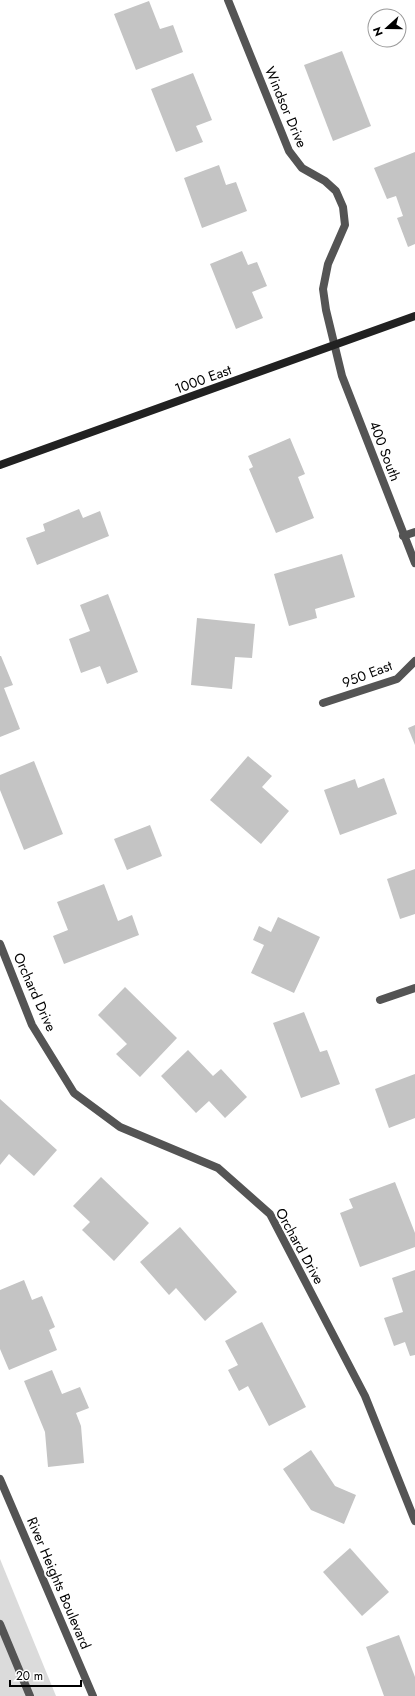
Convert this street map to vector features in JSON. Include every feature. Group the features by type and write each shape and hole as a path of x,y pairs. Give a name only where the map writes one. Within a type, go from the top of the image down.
{"street":[{"name":"Windsor Drive","path":"228,0 288,151 302,168 325,181 336,190 343,207 345,225 328,264 323,289 334,346"},
{"name":"1000 East","path":"0,465 415,316"},
{"name":"400 South","path":"334,346 342,376 415,564"},
{"path":"403,536 415,532"},
{"name":"950 East","path":"323,703 397,679 415,661"},
{"name":"Orchard Drive","path":"0,944 32,1025 74,1093 120,1127 218,1168 270,1214 366,1396 415,1521"},
{"path":"380,1000 415,988"},
{"name":"River Heights Boulevard","path":"0,1479 93,1696"},
{"path":"0,1624 30,1696"}],"shaded area":[{"path":"0,1559 56,1696 0,1696"}],"building":[{"path":"149,1 160,29 173,25 183,52 136,70 114,14"},
{"path":"342,51 371,126 333,141 304,65"},
{"path":"193,73 212,120 196,126 203,142 176,152 151,89"},
{"path":"415,152 415,244 408,247 397,218 403,216 396,196 387,199 374,168"},
{"path":"219,165 226,185 236,182 247,211 202,228 184,178"},
{"path":"242,251 248,265 257,262 267,286 252,292 263,318 236,329 210,264"},
{"path":"290,438 305,474 298,477 314,518 276,533 249,469 253,467 248,456"},
{"path":"79,509 83,518 100,511 109,536 37,565 26,538 45,531 43,524"},
{"path":"342,554 355,597 315,609 317,618 289,626 274,574"},
{"path":"108,594 138,672 107,684 100,666 81,673 69,639 90,631 80,605"},
{"path":"197,618 255,624 252,658 235,657 232,689 191,685"},
{"path":"0,656 13,685 4,688 20,729 0,737"},
{"path":"415,725 415,745 408,728"},
{"path":"248,756 272,776 262,787 289,811 261,844 210,800"},
{"path":"34,761 63,834 24,850 0,790 0,775"},
{"path":"384,778 397,814 340,835 324,790 355,779 358,788"},
{"path":"150,825 162,856 127,870 114,839"},
{"path":"415,869 415,914 400,919 387,879"},
{"path":"104,884 118,921 132,915 139,935 64,964 53,936 68,930 57,902"},
{"path":"278,917 320,937 294,993 251,973 264,945 253,940 259,926 271,932"},
{"path":"125,987 177,1038 140,1077 116,1054 127,1044 98,1015"},
{"path":"304,1012 320,1052 327,1050 340,1084 301,1098 273,1023"},
{"path":"188,1050 213,1076 221,1069 247,1097 225,1118 209,1101 196,1113 161,1076"},
{"path":"415,1074 415,1118 389,1128 375,1089"},
{"path":"0,1099 57,1150 34,1176 9,1154 0,1165"},
{"path":"101,1177 149,1223 114,1261 82,1230 90,1222 73,1206"},
{"path":"395,1182 415,1233 415,1247 360,1267 340,1213 353,1208 349,1199"},
{"path":"180,1227 237,1292 205,1321 176,1288 169,1295 140,1262"},
{"path":"415,1270 415,1355 410,1356 405,1342 394,1346 384,1318 403,1312 392,1278"},
{"path":"24,1280 32,1300 42,1296 55,1327 49,1330 57,1350 9,1370 0,1349 0,1290"},
{"path":"262,1322 306,1407 269,1426 248,1386 239,1391 228,1370 238,1365 225,1341"},
{"path":"52,1370 62,1394 80,1387 89,1408 76,1413 81,1426 84,1463 48,1467 45,1432 24,1381"},
{"path":"311,1450 335,1486 356,1495 344,1524 311,1510 283,1469"},
{"path":"350,1548 389,1592 362,1616 323,1572"},
{"path":"399,1635 415,1677 415,1696 384,1696 366,1647"}]}
